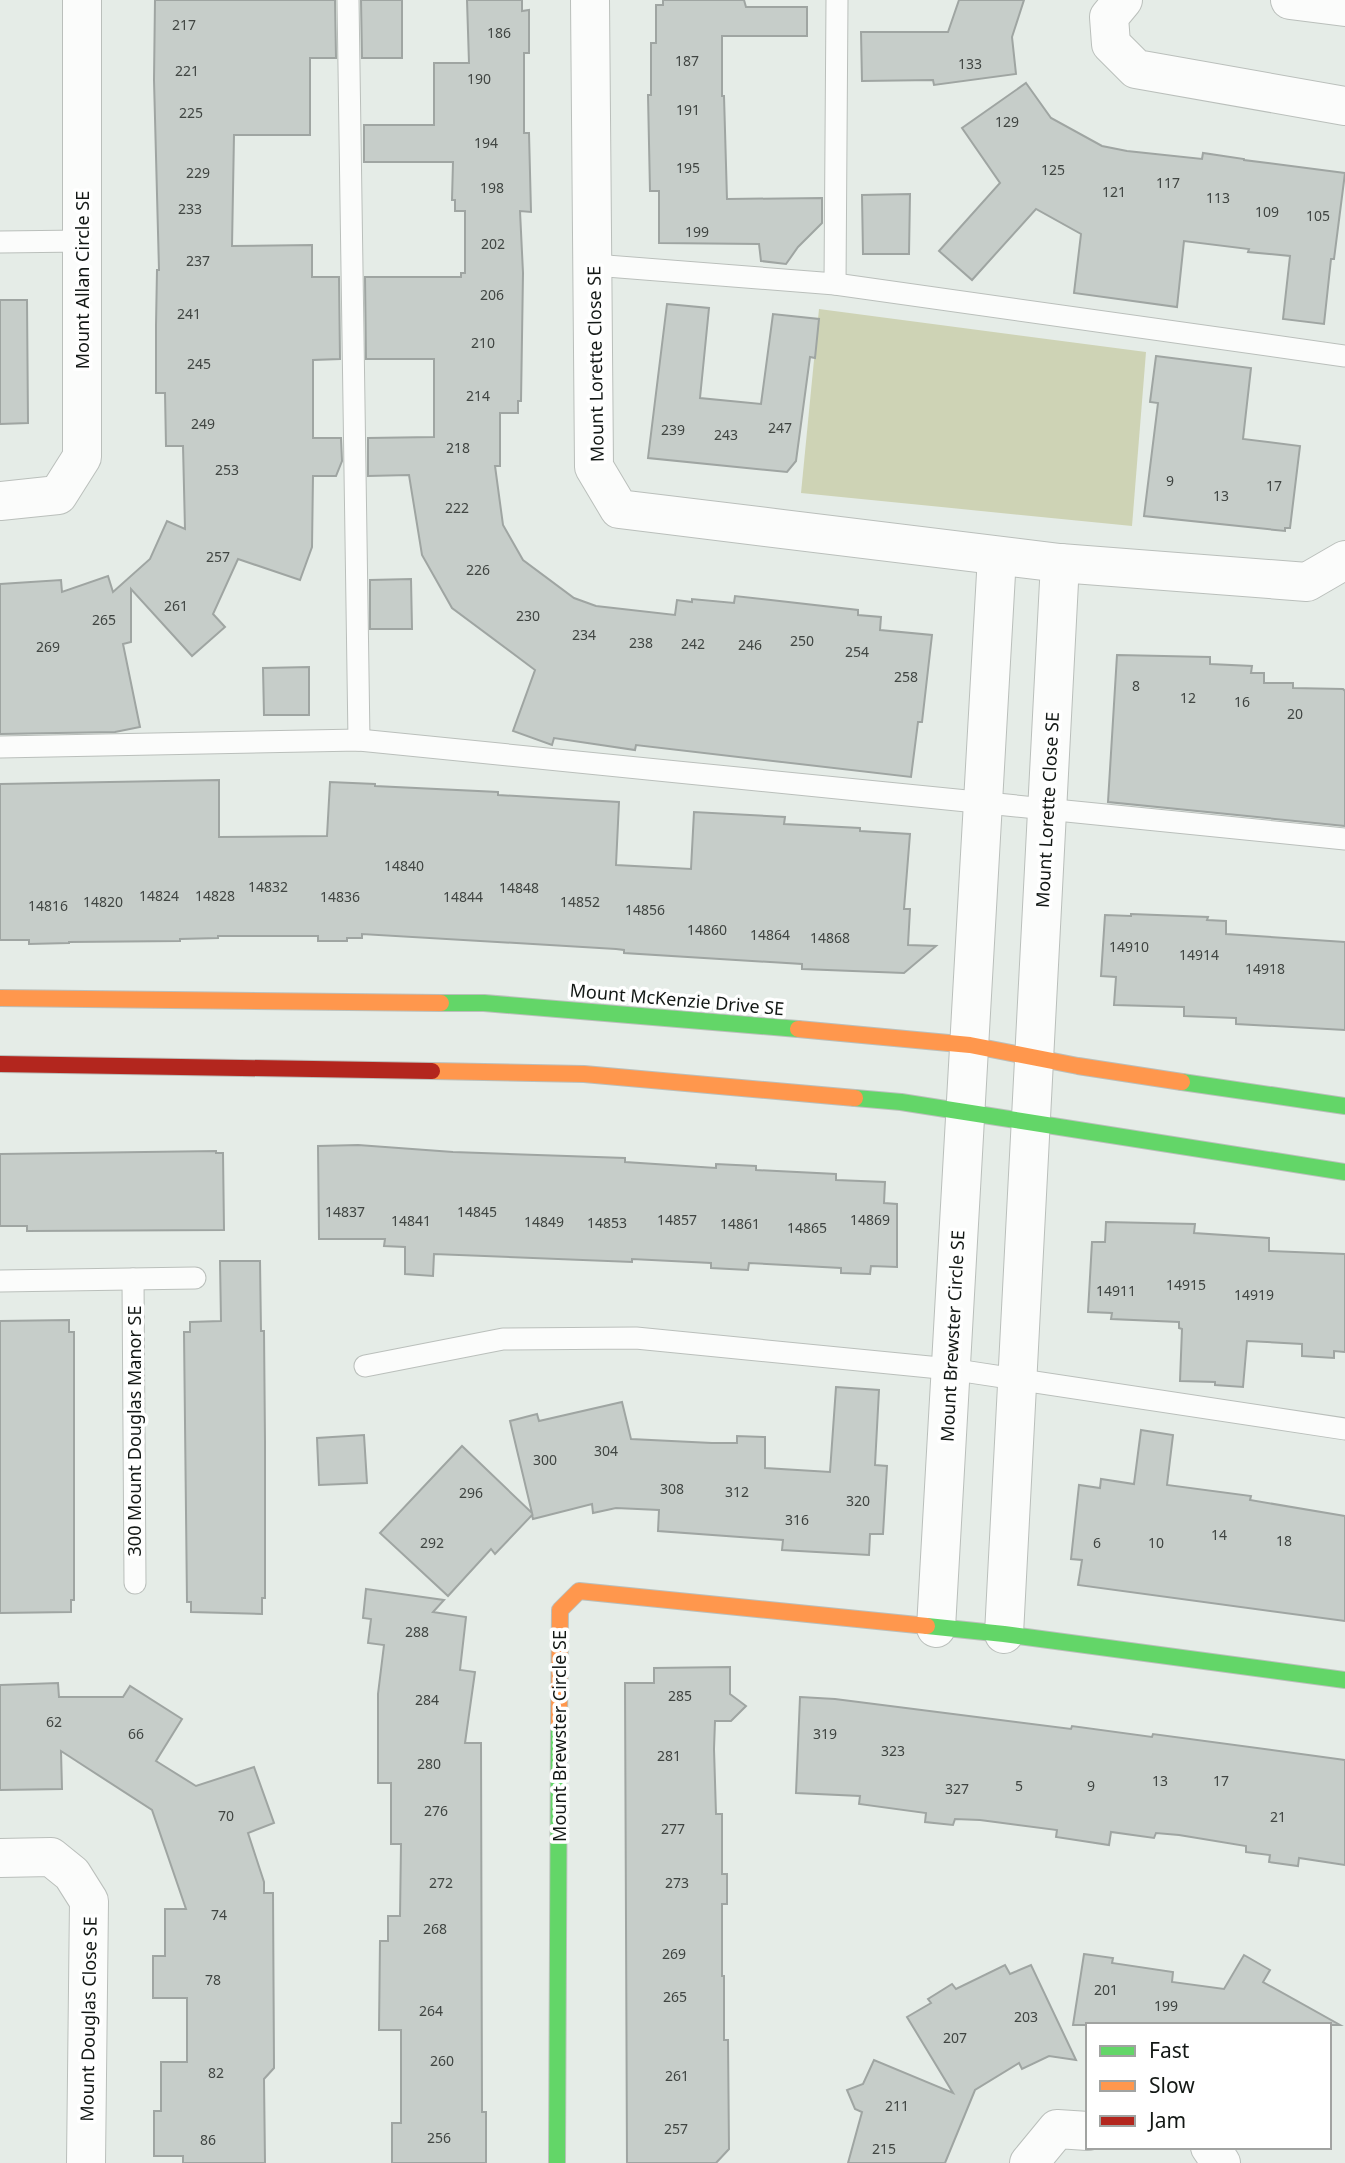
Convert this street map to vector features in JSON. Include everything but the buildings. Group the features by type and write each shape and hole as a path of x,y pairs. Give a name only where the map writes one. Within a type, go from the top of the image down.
{"street":[{"name":"Mount Allan Circle SE","path":"0,501 58,495 82,457 82,0"},
{"name":"Mount Lorette Close SE","path":"590,0 594,467 619,509 1060,563 1307,582 1345,560"},
{"path":"1123,0 1109,17 1111,44 1136,69 1345,106"},
{"path":"1290,0 1345,7"},
{"path":"970,1045 997,556"},
{"name":"Mount Lorette Close SE","path":"1033,1056 1060,563"},
{"name":"Mount McKenzie Drive SE","path":"0,998 484,1003 970,1045 1078,1066 1345,1106"},
{"name":"Mount Brewster Circle SE","path":"936,1628 970,1045"},
{"path":"1004,1634 1019,1381 1033,1056"},
{"path":"0,1064 584,1074 901,1102 1345,1172"},
{"name":"Mount Brewster Circle SE","path":"557,2163 559,1610 579,1591 1004,1634 1345,1681"},
{"name":"Mount Douglas Close SE","path":"0,1858 51,1857 72,1874 89,1901 86,2163"},
{"path":"1029,2163 1057,2129 1086,2131"}],"lane":[{"path":"348,0 359,740"},
{"path":"835,284 837,0"},
{"path":"0,242 82,241"},
{"path":"594,265 835,284 1345,356"},
{"path":"0,747 359,740 1345,839"},
{"path":"0,1281 195,1278"},
{"name":"300 Mount Douglas Manor SE","path":"133,1279 135,1583"},
{"path":"365,1366 503,1339 636,1338 950,1369 1345,1429"}],"green space":[{"path":"819,309 1146,352 1132,526 801,493"}],"traffic: fast":[{"path":"441,1003 484,1003 798,1029"},
{"path":"1182,1082 1345,1106"},
{"path":"855,1098 901,1102 1345,1172"},
{"path":"927,1626 1345,1680"},
{"path":"557,2163 559,1724"}],"traffic: slow":[{"path":"0,998 441,1003"},
{"path":"798,1029 970,1045 1078,1066 1182,1082"},
{"path":"432,1071 584,1074 855,1098"},
{"path":"559,1724 560,1610 579,1591 927,1626"}],"traffic: jam":[{"path":"0,1064 432,1071"}]}
